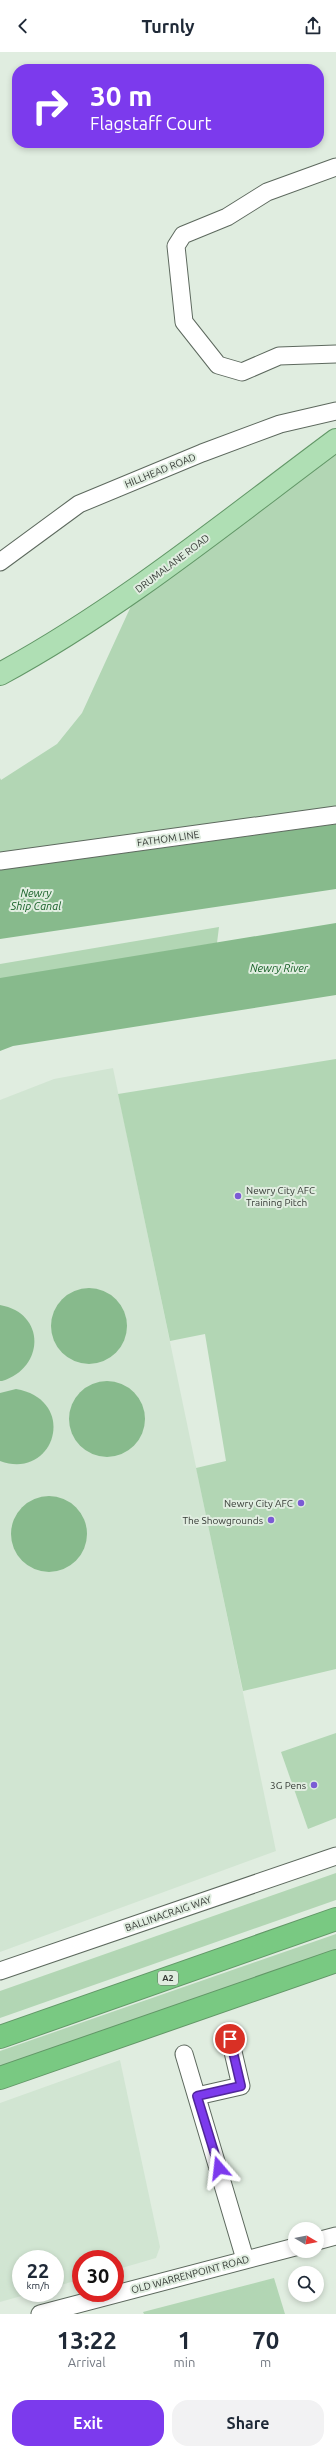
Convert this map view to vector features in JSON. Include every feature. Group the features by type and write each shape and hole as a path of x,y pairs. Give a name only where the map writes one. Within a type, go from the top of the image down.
{"highway":[{"name":"A2","path":"0,2037 336,1919"},
{"path":"0,2078 336,1961"}],"main road":[{"name":"DRUMALANE ROAD","path":"0,674 43,651 126,598 336,440"}],"street":[{"path":"336,167 267,192 227,217 183,235 176,246 184,322 218,365 242,372 279,356 336,354"},
{"name":"HILLHEAD ROAD","path":"0,562 79,504 202,453 280,424 336,411"},
{"name":"FATHOM LINE","path":"0,861 336,814"},
{"name":"BALLINACRAIG WAY","path":"0,1971 336,1856"},
{"path":"197,2096 241,2086 230,2039"},
{"path":"184,2054 245,2259"},
{"path":"324,2239 336,2236"},
{"name":"OLD WARRENPOINT ROAD","path":"40,2314 288,2249"}],"shaded area":[{"path":"336,454 336,815 0,859 0,778 1,780 57,744 82,713 137,593"},
{"path":"219,927 217,943 0,979 0,964"},
{"path":"336,1059 336,1669 243,1691 196,1468 226,1461 205,1334 170,1341 118,1094"},
{"path":"113,1068 276,1851 0,1952 0,1100 54,1079"},
{"name":"3G Pens","path":"336,1733 336,1818 308,1829 281,1752"},
{"path":"336,1873 336,1900 0,2018 0,1991"},
{"path":"336,1934 336,1950 0,2068 0,2051"},
{"path":"120,2060 160,2247 156,2258 124,2267 124,2250 72,2250 72,2282 64,2284 64,2250 12,2250 12,2299 0,2302 0,2103"},
{"path":"274,2278 285,2314 144,2314 143,2312"}],"water":[{"name":"Newry Ship Canal","path":"336,824 336,889 0,939 0,870"},
{"name":"Newry River","path":"336,923 336,995 13,1046 0,1051 0,978"},
{"path":"89,1288 104,1291 116,1299 124,1311 127,1326 124,1341 116,1353 104,1361 89,1364 74,1361 62,1353 54,1341 51,1326 54,1311 62,1299 74,1291"},
{"path":"0,1305 15,1310 26,1318 32,1329 34,1341 32,1353 26,1365 16,1374 2,1381 0,1381"},
{"path":"107,1381 121,1384 134,1392 142,1405 145,1419 142,1433 134,1446 121,1454 107,1457 93,1454 80,1446 72,1433 69,1419 72,1405 80,1392 93,1384"},
{"path":"16,1389 36,1396 48,1408 53,1422 52,1437 46,1450 35,1460 19,1464 0,1461 0,1393"},
{"path":"49,1496 64,1499 76,1507 84,1519 87,1534 84,1549 76,1561 64,1569 49,1572 34,1569 22,1561 14,1549 11,1534 14,1519 22,1507 34,1499"}],"place":[{"name":"Newry City AFC Training Pitch","path":"238,1196"},
{"name":"Newry City AFC","path":"301,1503"},
{"name":"The Showgrounds","path":"271,1520"},
{"name":"3G Pens","path":"314,1785"}],"route":[{"path":"219,2168 197,2096 241,2086 230,2039"}]}
